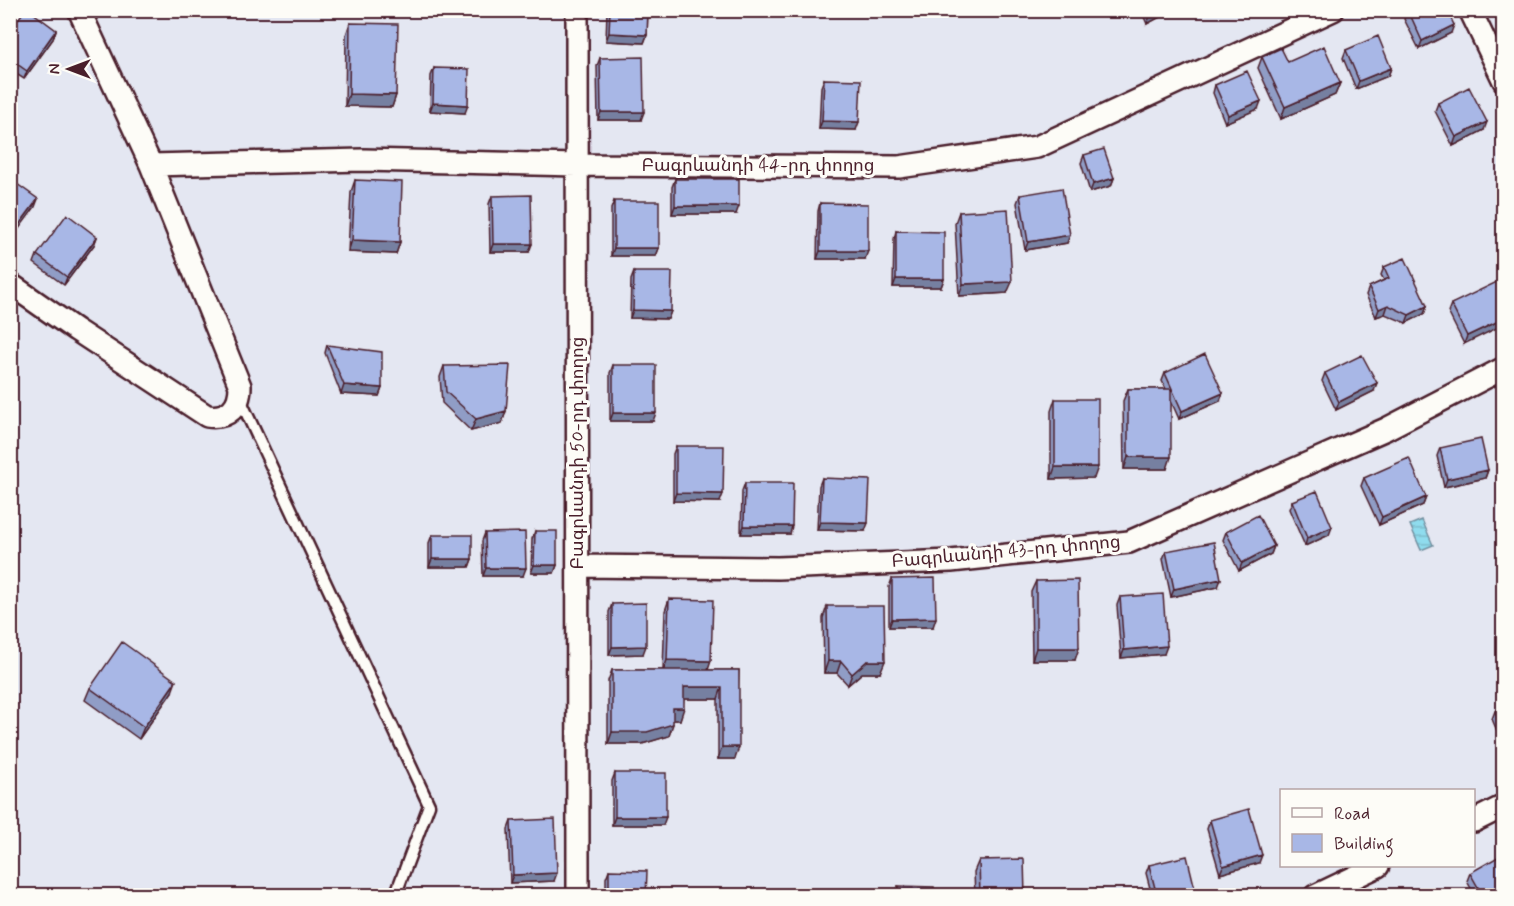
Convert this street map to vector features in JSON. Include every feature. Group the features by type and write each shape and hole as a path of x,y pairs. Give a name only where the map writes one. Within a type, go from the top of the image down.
{"street":[{"path":"10,284 207,416 217,417 226,414 240,398 240,386 151,165 79,10"},
{"name":"Բագրևանդի 50-րդ փողոց","path":"577,10 578,896"},
{"name":"Բագրևանդի 44-րդ փողոց","path":"151,165 363,160 577,165 899,167 1037,147 1334,10"},
{"path":"1470,10 1503,81"},
{"name":"Բագրևանդի 43-րդ փողոց","path":"579,566 778,568 928,562 1129,542 1386,429 1503,368"},
{"path":"1475,819 1503,806"},
{"path":"1315,896 1376,867"}],"lane":[{"path":"240,398 429,805 395,896"}],"water":[{"path":"1422,520 1433,545 1421,550 1410,525"}],"building":[{"path":"25,10 29,10 56,30 27,71 10,59 10,30"},
{"path":"610,10 648,10 647,35 609,33"},
{"path":"1148,10 1160,10 1150,16"},
{"path":"1408,10 1447,10 1454,25 1422,41"},
{"path":"350,23 398,24 396,95 349,94"},
{"path":"1378,36 1391,68 1359,81 1346,50"},
{"path":"1324,46 1340,83 1285,107 1262,57 1281,48 1288,62"},
{"path":"643,57 644,112 601,112 600,58"},
{"path":"434,68 469,69 468,105 433,103"},
{"path":"1247,71 1261,101 1228,115 1215,85"},
{"path":"824,79 861,80 859,122 822,121"},
{"path":"1469,87 1487,122 1456,137 1438,103"},
{"path":"1104,149 1114,178 1093,184 1084,155"},
{"path":"10,179 38,199 10,237"},
{"path":"675,179 739,179 739,206 675,206"},
{"path":"355,180 402,182 400,242 352,240"},
{"path":"1062,188 1070,235 1028,242 1020,195"},
{"path":"531,195 532,244 493,244 492,196"},
{"path":"614,201 659,201 659,248 614,248"},
{"path":"820,203 868,204 868,251 820,251"},
{"path":"1008,209 1012,282 963,284 959,212"},
{"path":"67,214 97,237 67,277 37,255"},
{"path":"896,231 944,232 944,279 896,279"},
{"path":"1405,258 1427,306 1409,315 1388,305 1379,309 1369,287 1389,278 1384,267"},
{"path":"634,272 672,272 671,311 633,310"},
{"path":"1501,280 1503,319 1467,336 1451,304"},
{"path":"327,345 382,352 382,388 344,385"},
{"path":"1205,354 1223,393 1182,411 1165,373"},
{"path":"1362,355 1377,383 1339,402 1325,373"},
{"path":"510,365 506,411 476,419 446,392 444,366"},
{"path":"613,365 656,365 656,413 613,413"},
{"path":"1128,389 1171,389 1171,457 1128,457"},
{"path":"1055,399 1098,399 1098,467 1055,467"},
{"path":"1481,439 1488,470 1447,479 1440,448"},
{"path":"676,446 724,446 723,494 676,493"},
{"path":"1409,458 1426,497 1382,517 1364,478"},
{"path":"822,478 870,480 868,523 820,522"},
{"path":"745,483 793,483 792,526 744,526"},
{"path":"1317,491 1332,527 1307,538 1292,501"},
{"path":"1258,515 1274,546 1242,563 1226,532"},
{"path":"535,531 557,531 557,565 534,565"},
{"path":"525,532 526,568 486,568 485,533"},
{"path":"432,535 472,535 472,559 432,559"},
{"path":"1214,542 1221,579 1174,589 1166,551"},
{"path":"935,578 936,618 892,619 892,579"},
{"path":"1078,580 1079,648 1036,648 1036,581"},
{"path":"1163,594 1167,646 1124,650 1120,597"},
{"path":"669,599 713,600 711,661 667,660"},
{"path":"646,603 646,646 612,647 612,604"},
{"path":"827,606 884,606 885,661 867,661 852,674 841,661 828,661"},
{"path":"122,642 176,681 144,727 90,688"},
{"path":"612,670 739,670 739,747 722,747 722,687 684,687 684,708 673,708 673,724 647,732 612,732"},
{"path":"1503,707 1503,730 1495,711"},
{"path":"615,773 666,773 666,817 615,817"},
{"path":"1249,809 1262,855 1223,866 1210,820"},
{"path":"555,819 557,873 513,875 511,821"},
{"path":"1503,854 1503,896 1483,896 1470,873"},
{"path":"1187,856 1196,893 1187,896 1157,896 1149,865"},
{"path":"1024,859 1025,896 980,896 979,860"},
{"path":"609,870 647,871 646,896 609,896"},
{"path":"898,886 934,887 934,896 898,896"}]}
